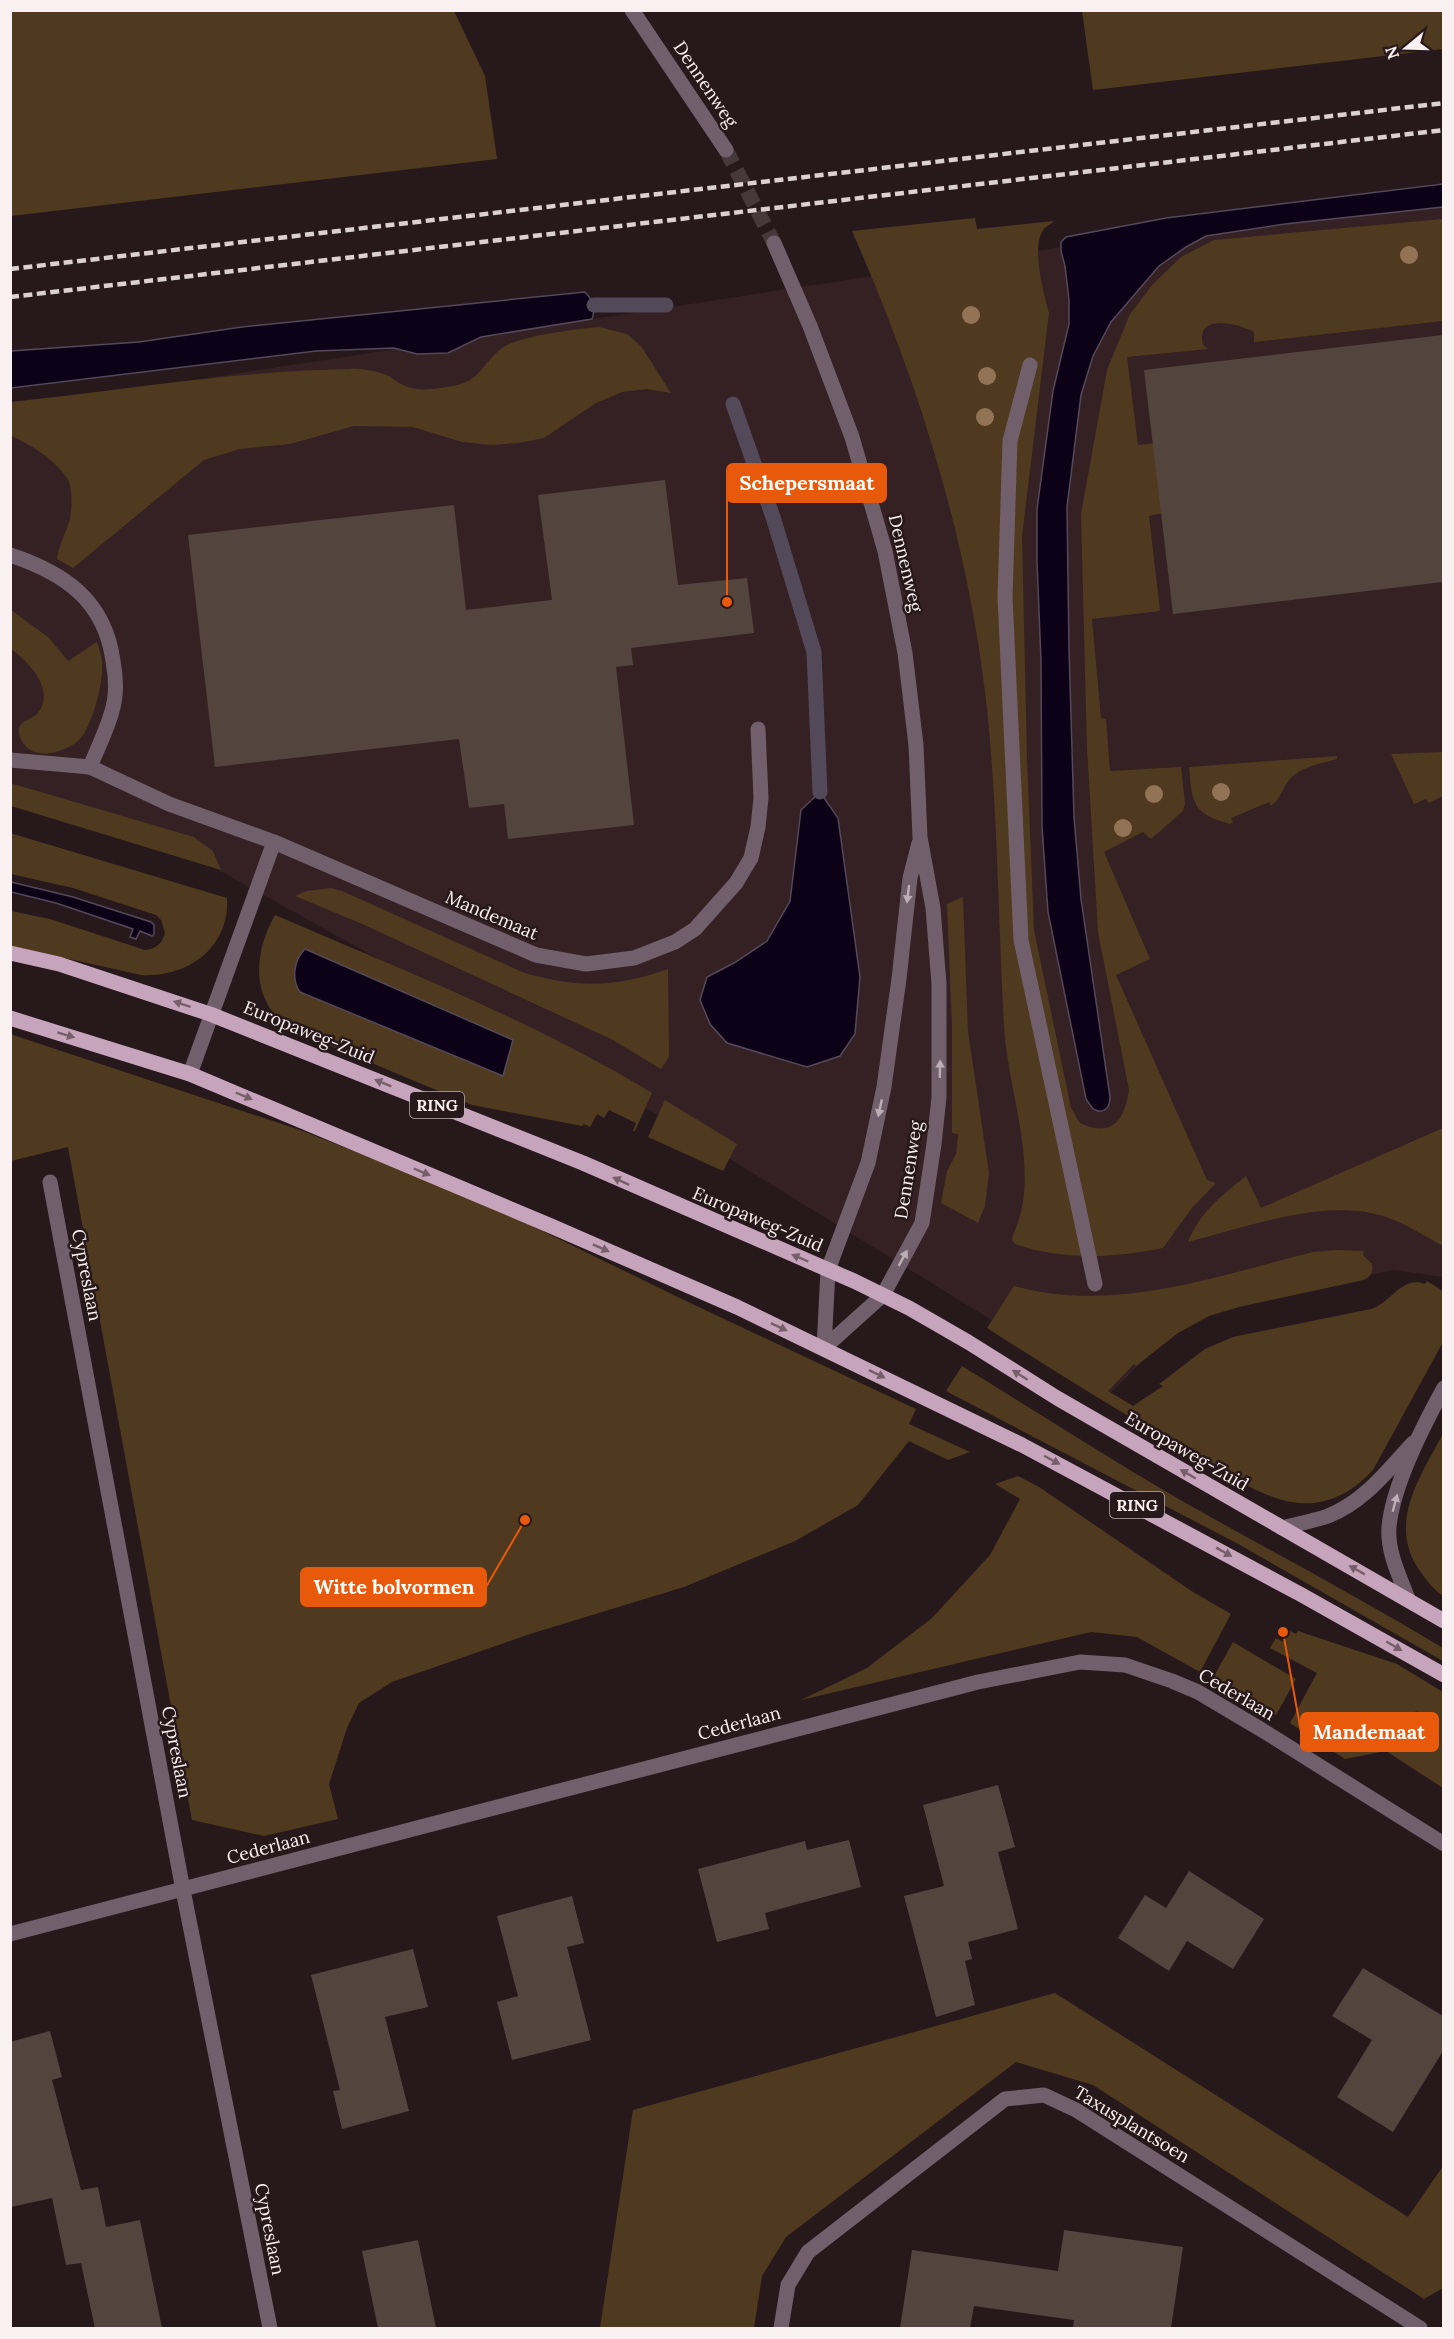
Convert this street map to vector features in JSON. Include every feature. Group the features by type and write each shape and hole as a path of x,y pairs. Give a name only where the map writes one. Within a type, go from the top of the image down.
{"main road":[{"name":"Europaweg-Zuid","path":"10,954 59,964 210,1014 584,1163 883,1295 968,1342 1057,1398 1443,1621"},
{"name":"RING","path":"10,1018 190,1074 551,1226 824,1348 1023,1444 1310,1599 1443,1675"}],"street":[{"name":"Dennenweg","path":"632,10 726,150"},
{"name":"Dennenweg","path":"774,243 810,326 852,437 885,550 904,653 916,745 920,837 933,908 939,984 939,1097 922,1223 883,1295 824,1348"},
{"path":"1030,365 1010,441 1005,597 1021,940 1095,1284"},
{"path":"10,555 59,576 84,597 92,604 110,639 116,679 113,710 90,767"},
{"name":"Mandemaat","path":"10,760 90,767 169,804 274,842 536,955 586,964 634,958 675,942 695,929 736,883 752,858 761,798 758,729"},
{"name":"Dennenweg","path":"824,1348 828,1270 859,1190 874,1138 884,1087 910,878 920,837"},
{"path":"190,1074 274,842"},
{"name":"Cypreslaan","path":"50,1182 183,1890 270,2328"},
{"path":"1408,1599 1392,1558 1389,1528 1396,1497 1417,1438 1443,1388"},
{"path":"1282,1528 1329,1515 1356,1501 1375,1484 1417,1438"},
{"name":"Cederlaan","path":"10,1934 978,1682 1080,1662 1125,1665 1198,1692 1443,1844"},
{"name":"Taxusplantsoen","path":"781,2328 788,2285 808,2252 1005,2099 1044,2095 1076,2110 1420,2328"}],"shaded area":[{"path":"10,11 454,11 485,76 497,159 11,216"},
{"path":"1082,11 1443,11 1443,49 1093,90"},
{"path":"1443,184 1443,207 1285,224 1206,236 1159,266 1111,322 1093,356 1081,395 1067,507 1074,817 1081,899 1110,1097 1107,1107 1098,1111 1093,1109 1086,1099 1048,912 1042,827 1037,509 1053,391 1069,324 1069,300 1061,242 1066,237 1166,218"},
{"path":"1443,200 1443,1277 1394,1270 1229,1305 1167,1337 1110,1393 660,1116 188,853 11,797 11,408 1096,242"},
{"path":"975,218 977,229 1054,221 1043,230 1038,248 1040,271 1049,313 1022,536 1034,930 1071,1108 1080,1123 1100,1129 1115,1124 1120,1118 1129,1090 1098,932 1087,748 1081,514 1107,370 1130,314 1153,284 1181,257 1214,240 1443,219 1443,321 1254,342 1254,332 1238,326 1219,323 1205,328 1202,335 1203,345 1208,349 1127,357 1138,445 1156,443 1162,513 1149,516 1160,611 1092,619 1101,718 1106,719 1110,771 1181,767 1185,804 1183,811 1151,839 1143,832 1104,852 1150,959 1116,975 1207,1180 1216,1183 1192,1208 1163,1248 1107,1256 1070,1255 1033,1249 1015,1244 1012,1239 1020,1217 1025,1173 1021,1131 1004,1025 993,788 987,709 979,647 968,586 938,465 899,346 852,231"},
{"path":"585,292 593,304 592,319 481,337 448,353 417,354 394,348 316,351 11,388 11,351 139,342 242,327"},
{"path":"599,327 627,334 641,346 671,393 647,389 622,392 596,403 544,438 519,443 492,445 462,442 413,427 354,426 290,444 240,449 204,460 73,568 57,559 70,519 72,498 69,482 49,458 11,436 11,402 222,377 307,370 369,370 389,376 413,388 436,389 462,384 470,380 496,353 510,344 548,334"},
{"path":"11,610 48,637 68,661 97,642 102,658 102,668 94,710 81,738 60,751 46,754 35,752 22,742 20,726 38,713 43,704 44,695 38,677 11,649"},
{"path":"1443,752 1443,796 1429,803 1426,799 1414,804 1391,754"},
{"path":"1337,756 1337,759 1297,773 1271,806 1269,802 1231,818 1233,822 1230,824 1208,816 1196,805 1193,798 1189,767"},
{"path":"10,783 194,837 213,851 221,870 11,806"},
{"path":"820,792 838,818 860,977 855,1034 840,1056 807,1067 727,1043 710,1024 700,1000 707,977 734,963 767,941 790,901 801,810"},
{"path":"10,833 227,898 226,916 221,932 213,945 189,965 158,975 141,975 11,946 11,911 50,919 145,950 158,945 165,933 161,920 156,915 73,888 11,874"},
{"path":"11,882 73,897 151,922 154,925 154,934 152,936 140,931 136,939 130,937 133,929 56,903 11,892"},
{"path":"331,888 522,972 541,977 578,983 612,983 668,969 669,1057 661,1069 613,1040 360,923 295,896 306,891"},
{"path":"963,897 968,1031 989,1173 985,1206 978,1223 941,1203 947,1171 956,1154 958,1134 952,1133 952,1026 947,904"},
{"path":"275,915 514,1020 607,1067 652,1093 635,1131 633,1131 636,1123 609,1110 604,1118 597,1114 590,1127 584,1124 582,1126 472,1105 300,1033 277,1017 268,1006 260,980 259,967 264,940"},
{"path":"305,949 513,1040 503,1076 300,992 295,981 295,970 298,959"},
{"path":"10,1034 300,1130 481,1201 916,1409 909,1424 970,1452 948,1460 909,1441 858,1505 795,1541 684,1587 530,1634 392,1682 359,1703 347,1728 329,1784 338,1819 264,1836 192,1820 68,1147 11,1161"},
{"path":"665,1100 737,1144 723,1171 648,1137"},
{"path":"1443,1128 1443,1246 1386,1217 1338,1210 1287,1216 1188,1242 1205,1213 1246,1176 1261,1208"},
{"path":"1364,1251 1363,1255 1372,1264 1370,1276 1359,1281 1239,1307 1209,1316 1178,1333 1136,1366 1134,1364 1108,1391 1133,1406 1163,1386 1159,1384 1205,1349 1233,1337 1371,1309 1403,1286 1417,1282 1425,1284 1427,1281 1443,1291 1443,1342 1373,1470 1347,1492 1326,1501 1292,1502 1269,1496 1248,1486 1123,1413 987,1328 1014,1286 1052,1294 1089,1296 1127,1294 1202,1281 1313,1252"},
{"path":"962,1366 1182,1501 1443,1648 1443,1661 1240,1545 946,1391"},
{"path":"1443,1434 1443,1596 1429,1584 1418,1568 1410,1551 1406,1533 1411,1499"},
{"path":"1018,1476 1039,1487 1193,1592 1231,1614 1200,1672 1137,1637 1091,1632 801,1700 867,1668 932,1618 990,1555 1020,1499 995,1484"},
{"path":"1290,1631 1296,1634 1298,1631 1397,1664 1443,1692 1443,1788 1386,1751 1345,1759 1290,1723 1317,1673 1270,1648 1276,1638 1283,1642","holes":["1416,1711 1429,1720 1421,1731 1408,1722"]},
{"path":"1233,1642 1296,1679 1276,1715 1213,1678"},
{"path":"1055,1993 1408,2217 1443,2166 1443,2288 1424,2299 1093,2085 1016,2062 786,2237 762,2276 754,2328 600,2328 633,2110"}],"building":[{"path":"1443,335 1443,582 1173,614 1144,370"},
{"path":"665,480 678,585 747,578 754,633 631,648 633,665 616,667 634,825 508,839 504,804 469,808 459,739 215,767 188,535 454,505 466,610 552,600 538,495"},
{"path":"998,1785 1015,1847 998,1852 1018,1929 968,1942 972,1959 965,1961 975,2005 936,2017 904,1896 944,1886 923,1805"},
{"path":"849,1840 861,1887 765,1913 769,1929 717,1942 698,1869 805,1841 807,1850"},
{"path":"1189,1871 1264,1919 1233,1969 1187,1941 1169,1971 1118,1938 1145,1895 1166,1908"},
{"path":"572,1896 584,1943 567,1947 591,2040 512,2060 497,2002 518,1996 497,1916"},
{"path":"413,1949 428,2007 385,2017 409,2111 342,2129 333,2091 340,2090 311,1975"},
{"path":"1363,1968 1443,2016 1443,2051 1393,2132 1337,2097 1372,2040 1332,2016"},
{"path":"50,2031 62,2077 52,2080 81,2190 98,2187 106,2227 140,2220 162,2328 95,2328 81,2263 66,2265 52,2198 11,2207 10,2042"},
{"path":"1064,2230 1183,2247 1171,2328 1073,2328 1074,2320 974,2306 970,2328 900,2328 912,2250 1058,2271"},
{"path":"418,2240 436,2328 378,2328 362,2251"}],"waterway":[{"path":"594,305 666,305"},
{"path":"733,404 773,517 814,652 820,792"}],"tunnel":[{"path":"726,150 774,243"}],"railway":[{"path":"10,269 1444,103"},
{"path":"10,297 1444,130"}],"place":[{"name":"Schepersmaat","path":"727,602"},
{"name":"Witte bolvormen","path":"525,1520"},
{"name":"Mandemaat","path":"1283,1632"}]}
